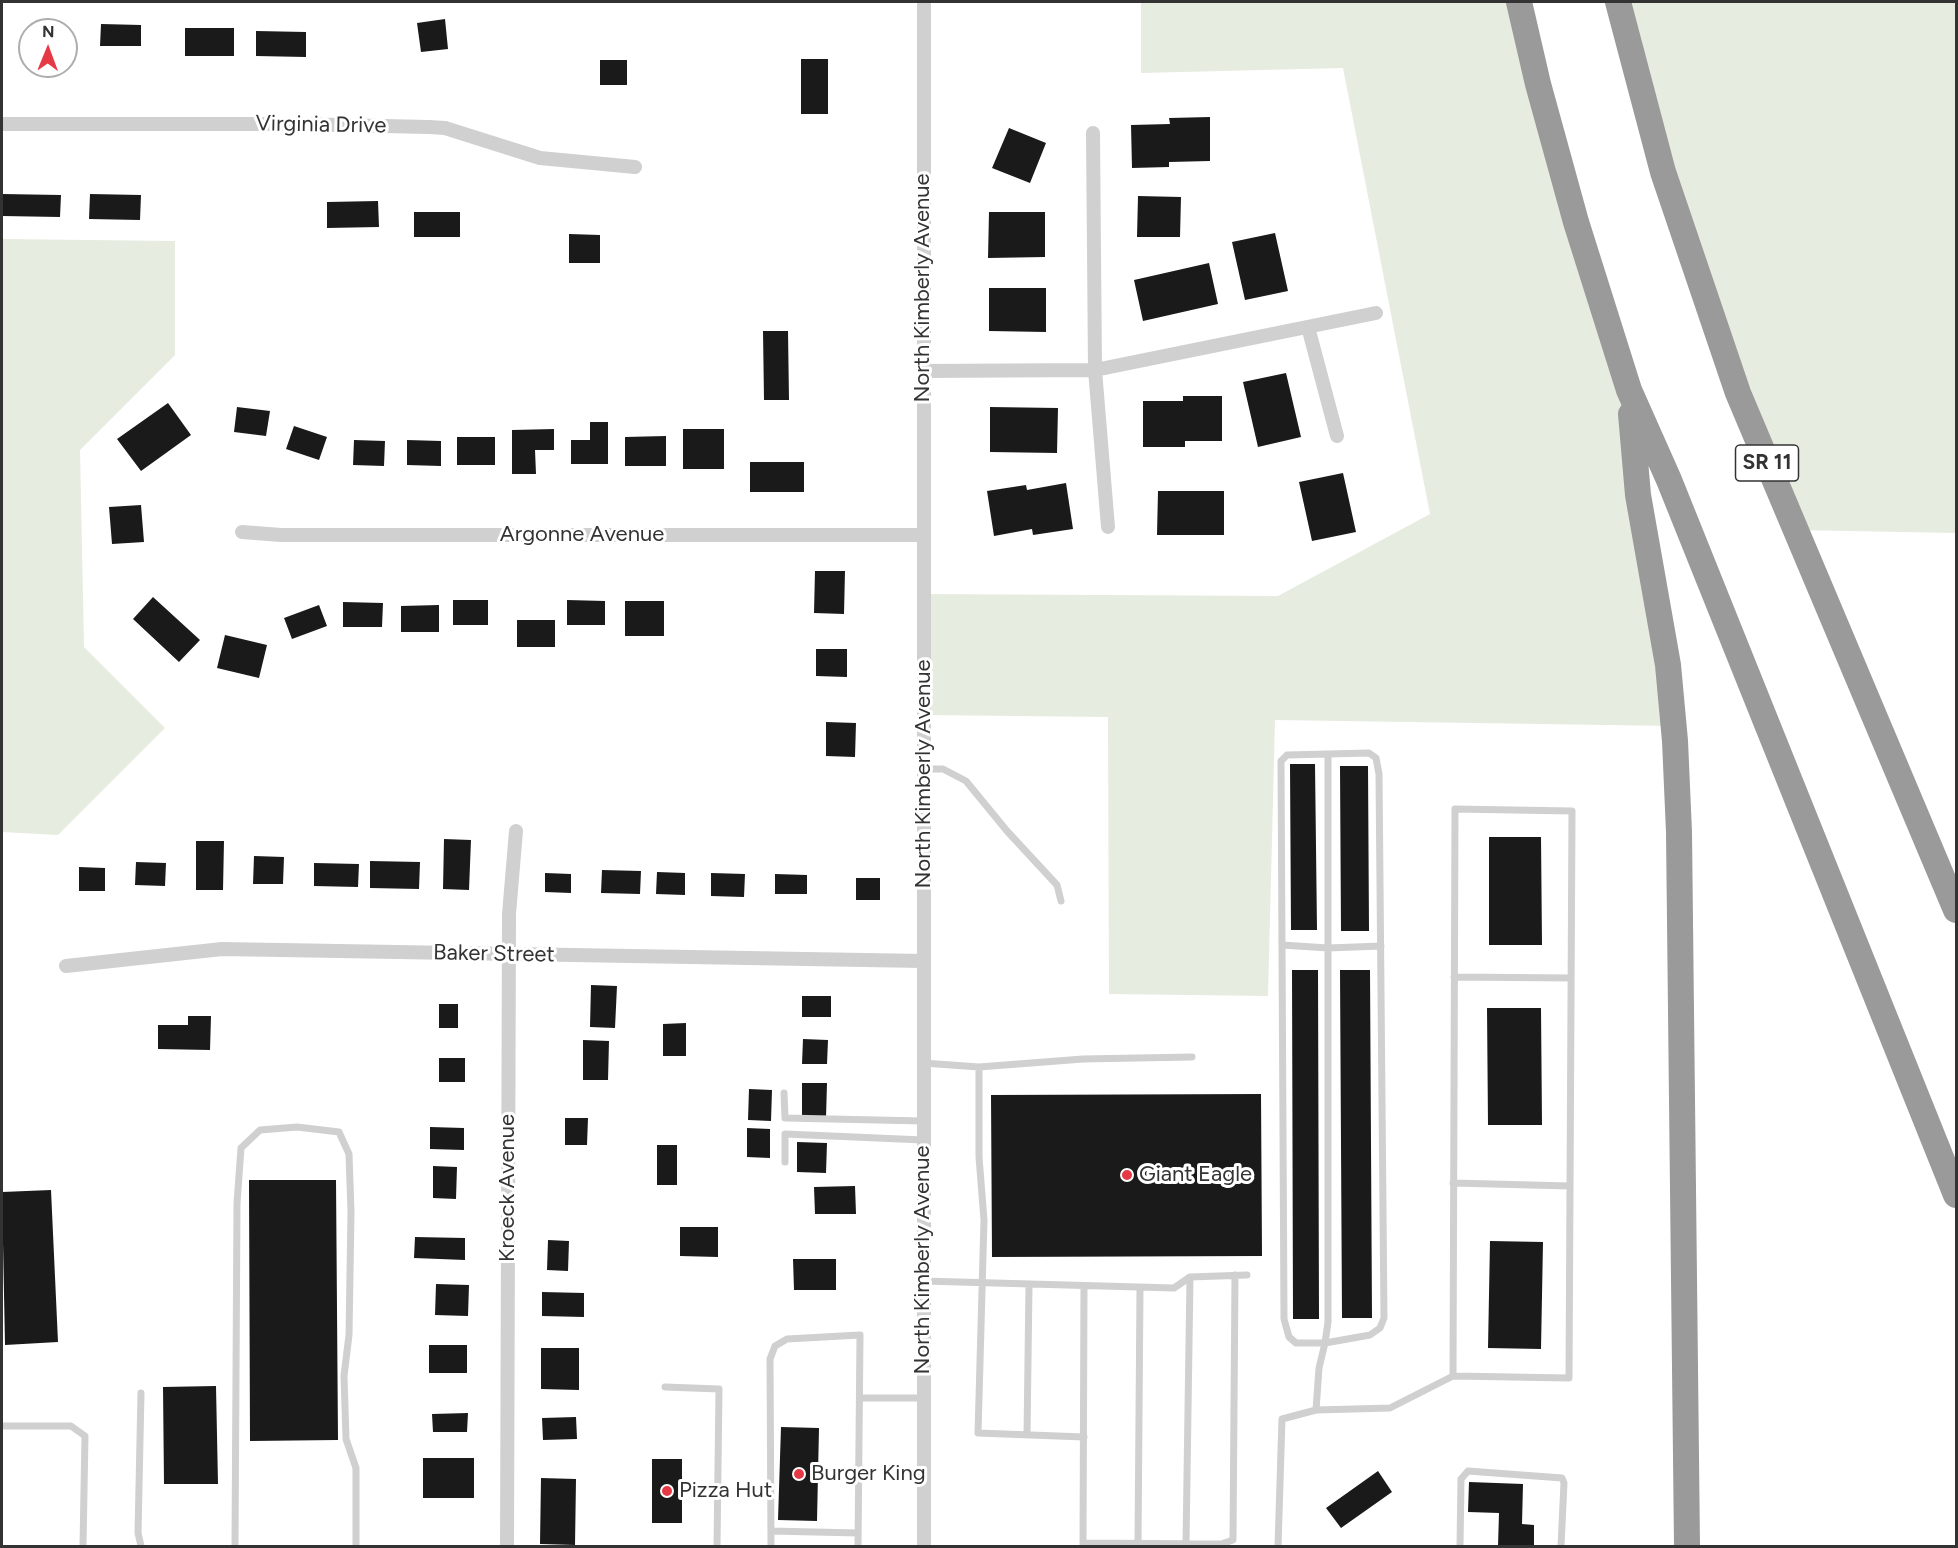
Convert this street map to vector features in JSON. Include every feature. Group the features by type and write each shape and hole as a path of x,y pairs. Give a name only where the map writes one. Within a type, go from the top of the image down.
{"highway":[{"path":"1519,2 1538,84 1576,222 1629,390 1672,489 1956,1195"},
{"name":"SR 11","path":"1618,2 1663,172 1738,393 1956,910"},
{"path":"1629,390 1638,495 1666,654 1675,741 1679,832 1687,1546"}],"street":[{"name":"North Kimberly Avenue","path":"924,2 922,535 924,1546"},
{"name":"Virginia Drive","path":"2,124 445,128 540,158 635,167"},
{"path":"1093,133 1095,370 1108,527"},
{"path":"923,371 1095,370 1376,313"},
{"path":"1308,327 1337,436"},
{"name":"Argonne Avenue","path":"242,532 281,536 922,535"},
{"name":"Kroeck Avenue","path":"507,1546 509,902 516,831"},
{"name":"Baker Street","path":"66,966 222,949 923,961"}],"lane":[{"path":"1369,753 1376,758 1379,774 1384,1318 1380,1328 1370,1335 1325,1343 1296,1343 1289,1337 1284,1319 1282,945 1281,761 1287,755 1369,753"},
{"path":"1316,1410 1318,1368 1328,1322 1328,754"},
{"path":"924,769 943,769 966,781 1007,831 1057,885 1061,901"},
{"path":"1278,1546 1282,1419 1316,1410 1390,1408 1453,1376 1569,1378 1572,811 1455,809 1453,1376"},
{"path":"1282,945 1328,948 1381,946"},
{"path":"1454,977 1571,978"},
{"path":"923,1063 979,1067 1083,1059 1192,1057"},
{"path":"979,1067 979,1157 984,1220 978,1433 1084,1437"},
{"path":"784,1093 785,1162"},
{"path":"785,1118 923,1121"},
{"path":"235,1546 237,1203 241,1148 260,1130 297,1127 339,1132 349,1154 349,1335 344,1376 346,1439 356,1468 356,1546"},
{"path":"785,1134 923,1140"},
{"path":"1453,1183 1570,1186"},
{"path":"1084,1287 1083,1545 1221,1544 1233,1540 1235,1531 1235,1275"},
{"path":"923,1281 1174,1288 1190,1277 1247,1275"},
{"path":"1186,1543 1190,1277"},
{"path":"1027,1435 1029,1285"},
{"path":"1138,1543 1140,1288"},
{"path":"771,1546 770,1359 775,1346 788,1339 805,1336 860,1335 858,1546"},
{"path":"665,1387 719,1389 717,1546"},
{"path":"141,1394 138,1533 141,1546"},
{"path":"861,1398 924,1398"},
{"path":"2,1426 71,1426 85,1436 83,1546"},
{"path":"1460,1546 1461,1479 1468,1470 1562,1478 1564,1484 1561,1546"},
{"path":"771,1531 858,1533"}],"shaded area":[{"path":"1141,2 1519,2 1629,390 1674,726 1275,720 1268,996 1109,994 1108,717 924,715 923,594 1278,596 1430,514 1343,68 1141,73"},
{"path":"1618,2 1956,2 1956,533 1795,530"},
{"path":"2,239 175,241 175,355 80,450 84,647 165,728 58,835 2,832"}],"building":[{"path":"445,19 448,49 421,52 417,23"},
{"path":"101,24 141,25 141,46 100,46"},
{"path":"185,28 234,28 234,56 185,56"},
{"path":"256,31 306,32 306,57 256,56"},
{"path":"801,59 828,59 828,114 801,114"},
{"path":"600,60 627,60 627,85 600,85"},
{"path":"1210,117 1210,161 1169,162 1169,167 1132,168 1131,125 1170,124 1169,118"},
{"path":"1009,128 1046,143 1030,183 992,168"},
{"path":"2,194 61,195 60,217 2,216"},
{"path":"90,194 141,195 140,220 89,219"},
{"path":"1138,196 1181,197 1180,237 1137,237"},
{"path":"378,201 379,227 327,228 327,202"},
{"path":"414,212 460,212 460,237 414,237"},
{"path":"989,212 1045,212 1045,257 988,258"},
{"path":"1275,233 1288,291 1245,300 1232,242"},
{"path":"569,234 600,235 600,263 569,263"},
{"path":"1209,263 1218,304 1143,321 1134,280"},
{"path":"989,288 1046,288 1046,332 989,331"},
{"path":"763,331 788,331 789,400 764,400"},
{"path":"1286,373 1301,437 1258,447 1243,382"},
{"path":"1183,396 1222,396 1222,441 1185,441 1185,447 1143,447 1143,401 1183,401"},
{"path":"168,403 191,435 141,471 117,439"},
{"path":"237,407 270,411 266,436 234,432"},
{"path":"990,407 1058,408 1057,453 990,452"},
{"path":"590,422 608,422 608,464 571,464 571,440 590,440"},
{"path":"294,426 327,437 319,460 286,449"},
{"path":"554,429 554,450 535,450 536,474 512,474 512,430"},
{"path":"683,429 724,429 724,469 683,469"},
{"path":"666,436 666,466 625,466 625,437"},
{"path":"457,437 495,437 495,465 457,465"},
{"path":"354,440 385,441 384,466 353,465"},
{"path":"407,440 441,441 441,466 407,465"},
{"path":"750,462 804,462 804,492 750,492"},
{"path":"1343,473 1356,532 1312,541 1299,482"},
{"path":"1066,483 1073,529 1033,535 1032,529 994,536 987,491 1026,485 1027,490"},
{"path":"1158,491 1224,491 1224,535 1157,535"},
{"path":"141,505 144,542 112,544 109,507"},
{"path":"815,571 845,571 844,614 814,613"},
{"path":"153,597 200,640 179,662 133,619"},
{"path":"453,600 488,600 488,625 453,625"},
{"path":"567,600 605,601 605,625 567,625"},
{"path":"625,601 664,601 664,636 625,636"},
{"path":"343,602 383,603 382,627 343,627"},
{"path":"319,605 327,626 292,639 284,618"},
{"path":"439,605 439,632 401,632 401,606"},
{"path":"517,620 555,620 555,647 517,647"},
{"path":"225,635 267,645 259,678 217,668"},
{"path":"816,649 847,649 847,677 816,676"},
{"path":"826,722 856,723 855,757 826,756"},
{"path":"1290,764 1315,764 1317,930 1291,930"},
{"path":"1340,766 1368,766 1369,931 1341,931"},
{"path":"1489,837 1541,837 1542,945 1489,945"},
{"path":"444,839 471,840 469,890 443,889"},
{"path":"196,841 224,841 223,890 196,890"},
{"path":"254,856 284,857 283,884 253,884"},
{"path":"370,861 420,862 419,889 370,888"},
{"path":"136,862 166,863 165,886 135,885"},
{"path":"314,863 359,864 358,887 314,886"},
{"path":"79,867 105,868 105,891 79,891"},
{"path":"602,870 641,871 640,894 601,893"},
{"path":"657,872 685,873 685,895 656,894"},
{"path":"545,873 571,874 571,893 545,892"},
{"path":"711,873 745,874 744,897 711,896"},
{"path":"775,874 807,875 807,894 775,894"},
{"path":"856,878 880,878 880,900 856,900"},
{"path":"1292,970 1318,970 1319,1319 1293,1319"},
{"path":"1340,970 1370,970 1372,1318 1342,1318"},
{"path":"591,985 617,986 615,1028 590,1027"},
{"path":"802,996 831,996 831,1017 802,1017"},
{"path":"439,1004 458,1004 458,1028 439,1028"},
{"path":"1487,1008 1541,1008 1542,1125 1488,1125"},
{"path":"188,1016 211,1016 210,1050 158,1049 158,1025 188,1025"},
{"path":"686,1023 686,1056 663,1056 663,1024"},
{"path":"803,1039 828,1040 827,1064 802,1064"},
{"path":"583,1040 609,1041 608,1080 583,1080"},
{"path":"439,1058 465,1058 465,1082 439,1082"},
{"path":"802,1083 827,1083 826,1118 802,1118"},
{"path":"749,1089 772,1090 771,1121 748,1120"},
{"name":"Giant Eagle","path":"1261,1094 1262,1256 992,1257 991,1095"},
{"path":"565,1118 588,1118 587,1145 565,1145"},
{"path":"430,1127 464,1128 464,1150 430,1149"},
{"path":"747,1128 770,1129 770,1158 747,1157"},
{"path":"797,1142 827,1143 826,1173 797,1172"},
{"path":"657,1145 677,1145 677,1185 657,1185"},
{"path":"433,1166 457,1167 456,1199 433,1198"},
{"path":"249,1180 336,1180 338,1440 250,1441"},
{"path":"855,1186 856,1214 815,1214 814,1187"},
{"path":"51,1190 58,1342 5,1345 2,1192"},
{"path":"680,1227 718,1227 718,1257 680,1256"},
{"path":"415,1237 465,1238 465,1260 414,1258"},
{"path":"548,1240 569,1241 568,1271 547,1270"},
{"path":"1490,1241 1543,1242 1541,1349 1488,1348"},
{"path":"793,1259 836,1259 836,1290 794,1290"},
{"path":"436,1284 469,1285 468,1316 435,1315"},
{"path":"542,1292 584,1293 584,1317 542,1316"},
{"path":"429,1345 467,1345 467,1373 429,1373"},
{"path":"541,1348 579,1348 579,1390 541,1389"},
{"path":"216,1386 218,1484 164,1484 163,1387"},
{"path":"468,1413 467,1432 433,1432 432,1414"},
{"path":"576,1417 577,1439 543,1440 542,1418"},
{"name":"Burger King","path":"781,1427 819,1428 817,1521 778,1520"},
{"path":"423,1458 474,1458 474,1498 423,1498"},
{"name":"Pizza Hut","path":"652,1459 682,1459 682,1523 652,1523"},
{"path":"1378,1471 1392,1492 1341,1528 1326,1508"},
{"path":"541,1478 576,1479 575,1545 540,1544"},
{"path":"1469,1482 1523,1484 1522,1524 1534,1525 1534,1546 1498,1546 1499,1513 1468,1512"}],"place":[{"name":"Giant Eagle","path":"1127,1175"},
{"name":"Burger King","path":"799,1474"},
{"name":"Pizza Hut","path":"667,1491"}]}
